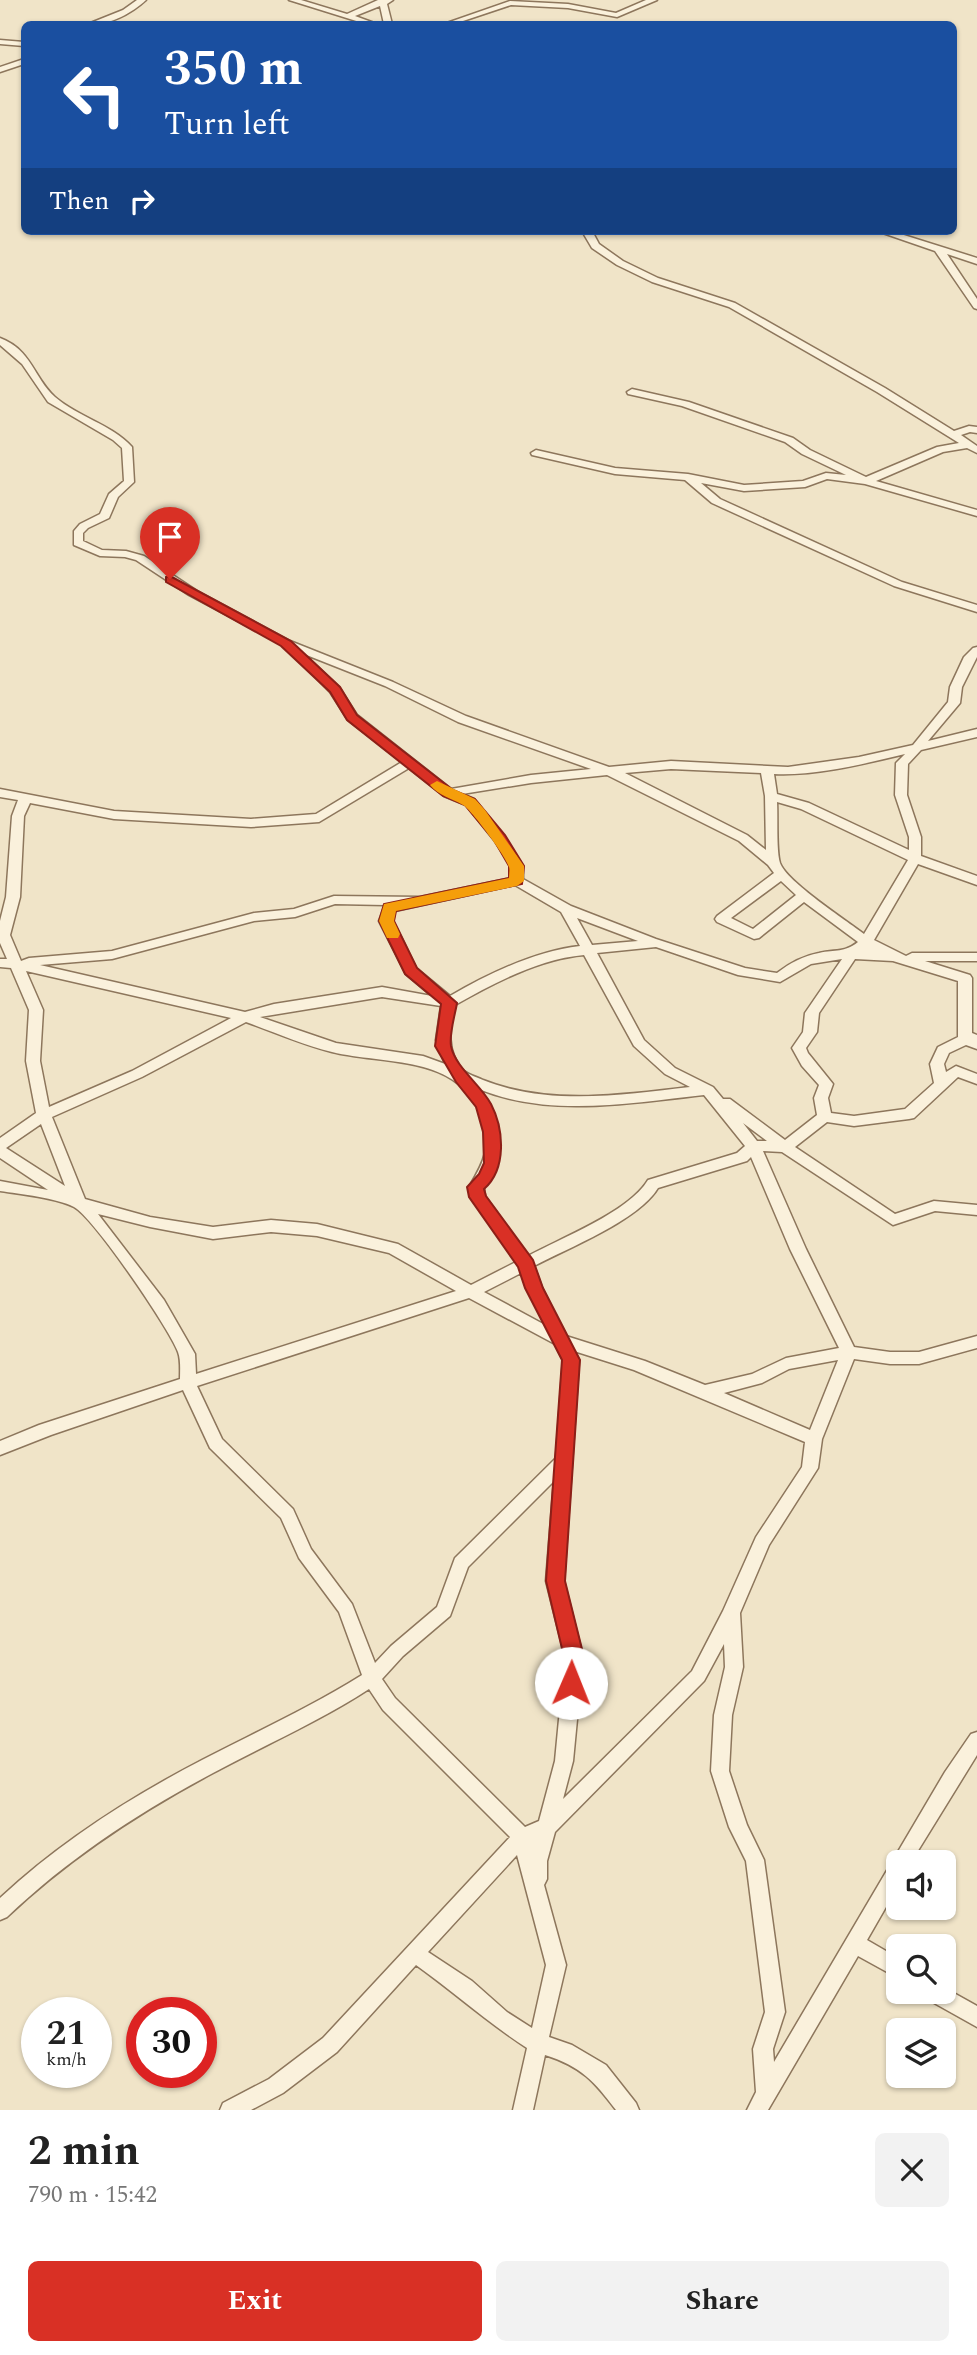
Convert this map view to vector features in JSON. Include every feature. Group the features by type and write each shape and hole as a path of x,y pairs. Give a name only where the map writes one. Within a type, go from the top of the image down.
{"street":[{"path":"100,21 126,12 142,0"},
{"path":"293,0 364,21"},
{"path":"455,21 502,2 544,4 617,15 653,0"},
{"path":"349,16 385,1 388,21"},
{"path":"0,42 21,44"},
{"path":"0,70 21,62"},
{"path":"589,235 595,246 620,263 654,280 732,305 881,390 972,448"},
{"path":"895,235 977,261"},
{"path":"937,247 977,306"},
{"path":"0,341 28,362 44,393 51,400 117,438 127,447 130,482 113,496 105,516 84,526 78,533 78,543 100,553 126,554 140,558 193,593 286,643 389,684 462,719 624,777 743,838 804,895 866,942 895,957 965,978 973,1040 943,1050 937,1064 941,1082"},
{"path":"632,392 685,404 789,440 806,452 866,481 941,449 972,448"},
{"path":"952,435 969,429 977,430"},
{"path":"536,453 615,471 688,477 744,488 766,489 804,484 826,476 866,481 977,513"},
{"path":"688,477 716,501 898,584 977,609"},
{"path":"286,643 335,690 352,717 448,793 470,802 517,866 517,881"},
{"path":"824,1116 821,1098 826,1084 801,1058 799,1048 810,1032 812,1013 852,954 866,942 915,858 915,837 901,795 902,763 918,748 941,714 954,703 956,687 970,657 977,650"},
{"path":"448,793 605,771 671,765 788,771 819,768 977,733"},
{"path":"0,793 114,815 176,821 251,823 319,818 408,764"},
{"path":"766,769 777,868"},
{"path":"771,796 804,806 915,858 977,881"},
{"path":"24,799 18,816 13,897 3,935 5,965 36,1010 33,1061 44,1115 79,1202"},
{"path":"777,868 722,919 754,935 804,895"},
{"path":"449,1003 411,971 386,921 389,908 517,881 566,909 743,972 780,978 795,964 819,956 852,954 977,957"},
{"path":"5,965 112,955 254,917 295,913 334,900 419,901"},
{"path":"566,909 639,1043 670,1072 708,1090 785,1147 894,1220 934,1206 976,1207"},
{"path":"0,1144 44,1115 137,1074 245,1017 332,998 382,992 449,1003 478,986 535,962 586,949 657,943"},
{"path":"5,965 245,1017 334,1048 423,1061 497,1091 547,1101 636,1098 708,1090"},
{"path":"449,1003 443,1046 461,1078 483,1105 491,1132 492,1163 486,1178 476,1187 478,1197 526,1265 534,1288 571,1360 555,1581 574,1657 564,1761 550,1825 538,1861 537,1893"},
{"path":"0,1448 45,1430 337,1333 471,1292 616,1217 646,1196 653,1184 742,1157 753,1146 785,1147 824,1116 855,1121 909,1114 956,1071 977,1079"},
{"path":"230,2110 276,2086 330,2045 522,1837 550,1825 698,1676 731,1613 762,1542 810,1468 814,1438 849,1352 793,1238 753,1146 708,1090"},
{"path":"0,1151 79,1202 107,1234 159,1304 187,1354 188,1384 216,1443 287,1514 305,1553 346,1609 372,1678 389,1704 522,1837 556,1965 523,2110"},
{"path":"0,1186 79,1202 150,1222 214,1233 271,1226 317,1230 393,1248 560,1339 639,1365 814,1438"},
{"path":"704,1391 756,1378 786,1364 849,1352 890,1358 919,1358 977,1342"},
{"path":"0,1911 20,1891 107,1824 339,1699 372,1678 397,1651 444,1611 461,1563 565,1459"},
{"path":"731,1613 734,1667 723,1715 720,1771 738,1827 755,1860 775,2012 763,2049 766,2092"},
{"path":"908,1850 951,1777 971,1758 977,1740"},
{"path":"757,2110 886,1888"},
{"path":"854,1943 886,1962"},
{"path":"414,1953 465,1988 500,2019 537,2043 565,2052 599,2072 629,2110"},
{"path":"955,2004 977,2017"}],"slow traffic":[{"path":"392,934 386,921 389,908 517,881 517,866 480,813 470,802 437,785"}],"route":[{"path":"170,579 286,643 335,690 352,717 448,793 470,802 517,866 517,881 389,908 386,921 411,971 449,1003 443,1046 461,1078 483,1105 491,1132 492,1163 486,1178 476,1187 478,1197 526,1265 534,1288 571,1360 555,1581 574,1657 571,1683"}]}
